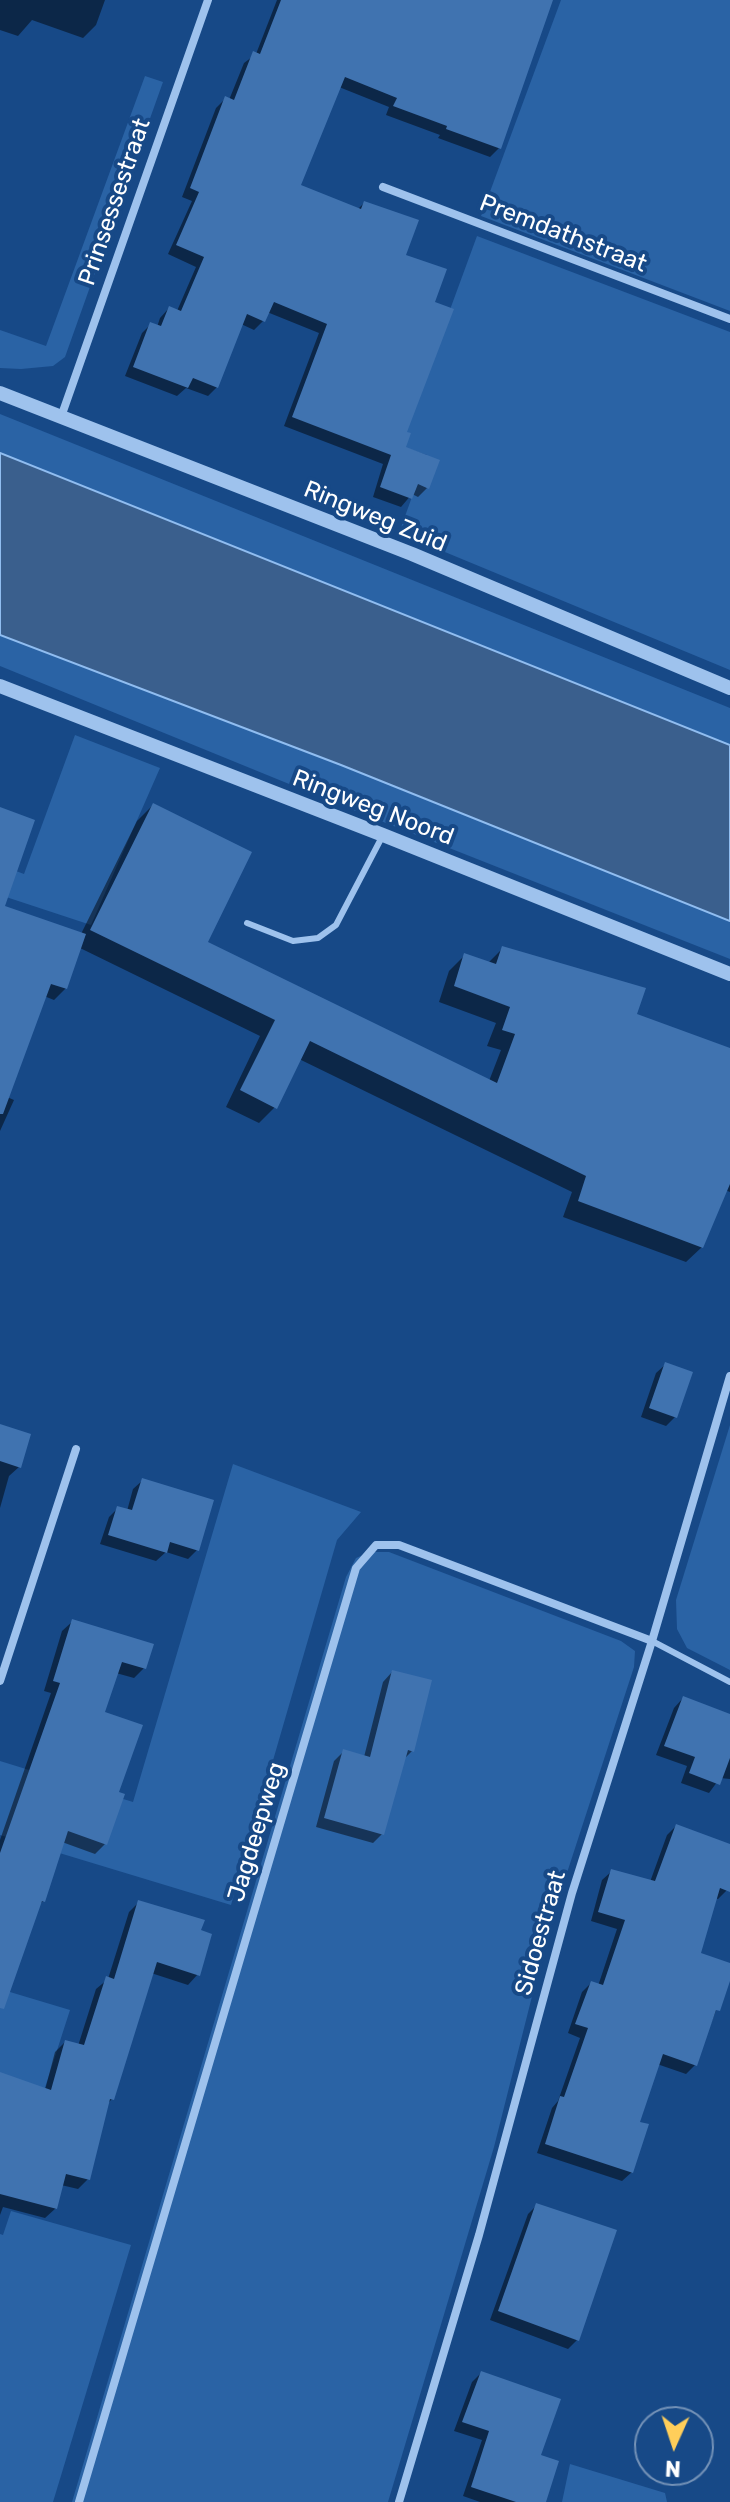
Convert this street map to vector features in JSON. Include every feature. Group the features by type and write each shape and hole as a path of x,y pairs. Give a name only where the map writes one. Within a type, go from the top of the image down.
{"street":[{"name":"Prinsessestraat","path":"61,417 208,0"},
{"name":"Premdathstraat","path":"383,187 730,319"},
{"name":"Ringweg Zuid","path":"0,393 412,554 730,688"},
{"name":"Ringweg Noord","path":"0,686 730,974"},
{"name":"Sidoestraat","path":"399,2502 479,2235 572,1893 652,1641 730,1376"},
{"path":"0,1681 76,1449"},
{"name":"Jagdeepweg","path":"79,2502 356,1568 376,1545 399,1545 652,1641"}],"lane":[{"path":"247,923 293,941 318,938 336,925 383,835"},
{"name":"Jagdeepweg","path":"652,1641 730,1682"}],"shaded area":[{"path":"561,0 730,0 730,311 481,216"},
{"path":"145,76 163,82 65,357 53,366 0,368 0,330 46,346"},
{"path":"477,236 730,332 730,670 399,533 427,455 400,446"},
{"path":"0,414 730,708 730,745 0,453"},
{"path":"0,453 730,745 730,921 341,765 0,635"},
{"path":"0,635 341,765 730,921 730,959 0,666"},
{"path":"75,735 160,768 91,925 0,895 0,865 24,874"},
{"path":"730,1425 730,1670 687,1648 677,1629 676,1600"},
{"path":"233,1464 361,1512 337,1540 231,1905 0,1835 0,1761 133,1802"},
{"path":"370,1552 389,1552 621,1641 635,1651 634,1667 550,1925 494,2147 388,2502 72,2502 346,1577 356,1558"},
{"path":"0,1989 70,2010 22,2159 0,2150"},
{"path":"11,2211 131,2245 53,2502 0,2502 0,2234 3,2235"},
{"path":"570,2464 665,2493 667,2502 562,2502"}],"building":[{"path":"281,0 553,0 501,149 393,106 397,98 345,77 301,185 361,209 364,201 419,220 406,255 447,269 435,302 454,309 407,432 411,433 406,447 440,460 429,489 418,484 412,499 380,487 391,455 292,417 327,324 274,302 265,322 247,314 218,388 193,378 188,388 133,367 150,322 161,326 169,306 181,311 204,257 176,245 199,192 190,188 225,96 234,100 253,51 260,54"},
{"path":"153,803 252,852 208,942 497,1083 515,1034 502,1030 510,1007 454,986 464,953 496,964 502,946 646,988 637,1014 730,1048 730,1184 703,1248 578,1201 586,1176 310,1041 277,1109 240,1090 275,1020 90,930"},
{"path":"0,807 35,820 5,906 86,934 67,989 51,984 3,1114 0,1114"},
{"path":"665,1362 693,1372 677,1418 649,1408"},
{"path":"0,1424 31,1434 21,1468 0,1461"},
{"path":"142,1478 214,1500 199,1551 170,1542 167,1553 108,1535 117,1506 132,1510"},
{"path":"72,1619 154,1644 146,1669 122,1662 105,1712 143,1725 119,1792 125,1794 107,1845 68,1831 4,2009 0,2008 0,1853 60,1683 53,1681"},
{"path":"392,1670 432,1680 414,1752 408,1750 384,1835 324,1818 343,1749 370,1757"},
{"path":"683,1696 730,1714 730,1758 720,1785 689,1773 695,1757 664,1746"},
{"path":"676,1824 730,1844 730,1892 720,1888 701,1953 730,1963 730,1981 720,2011 716,2010 697,2066 663,2054 640,2122 649,2124 633,2173 545,2144 560,2096 564,2097 588,2028 575,2024 591,1981 603,1985 625,1920 598,1912 611,1869 655,1881"},
{"path":"138,1900 205,1920 201,1930 212,1934 200,1976 157,1962 114,2100 110,2099 90,2180 66,2174 57,2209 0,2194 0,2072 51,2090 65,2040 84,2045 106,1976 114,1979"},
{"path":"536,2203 617,2230 579,2341 498,2311"},
{"path":"481,2371 561,2399 541,2455 559,2461 546,2502 516,2502 471,2487 489,2431 462,2422"}]}
